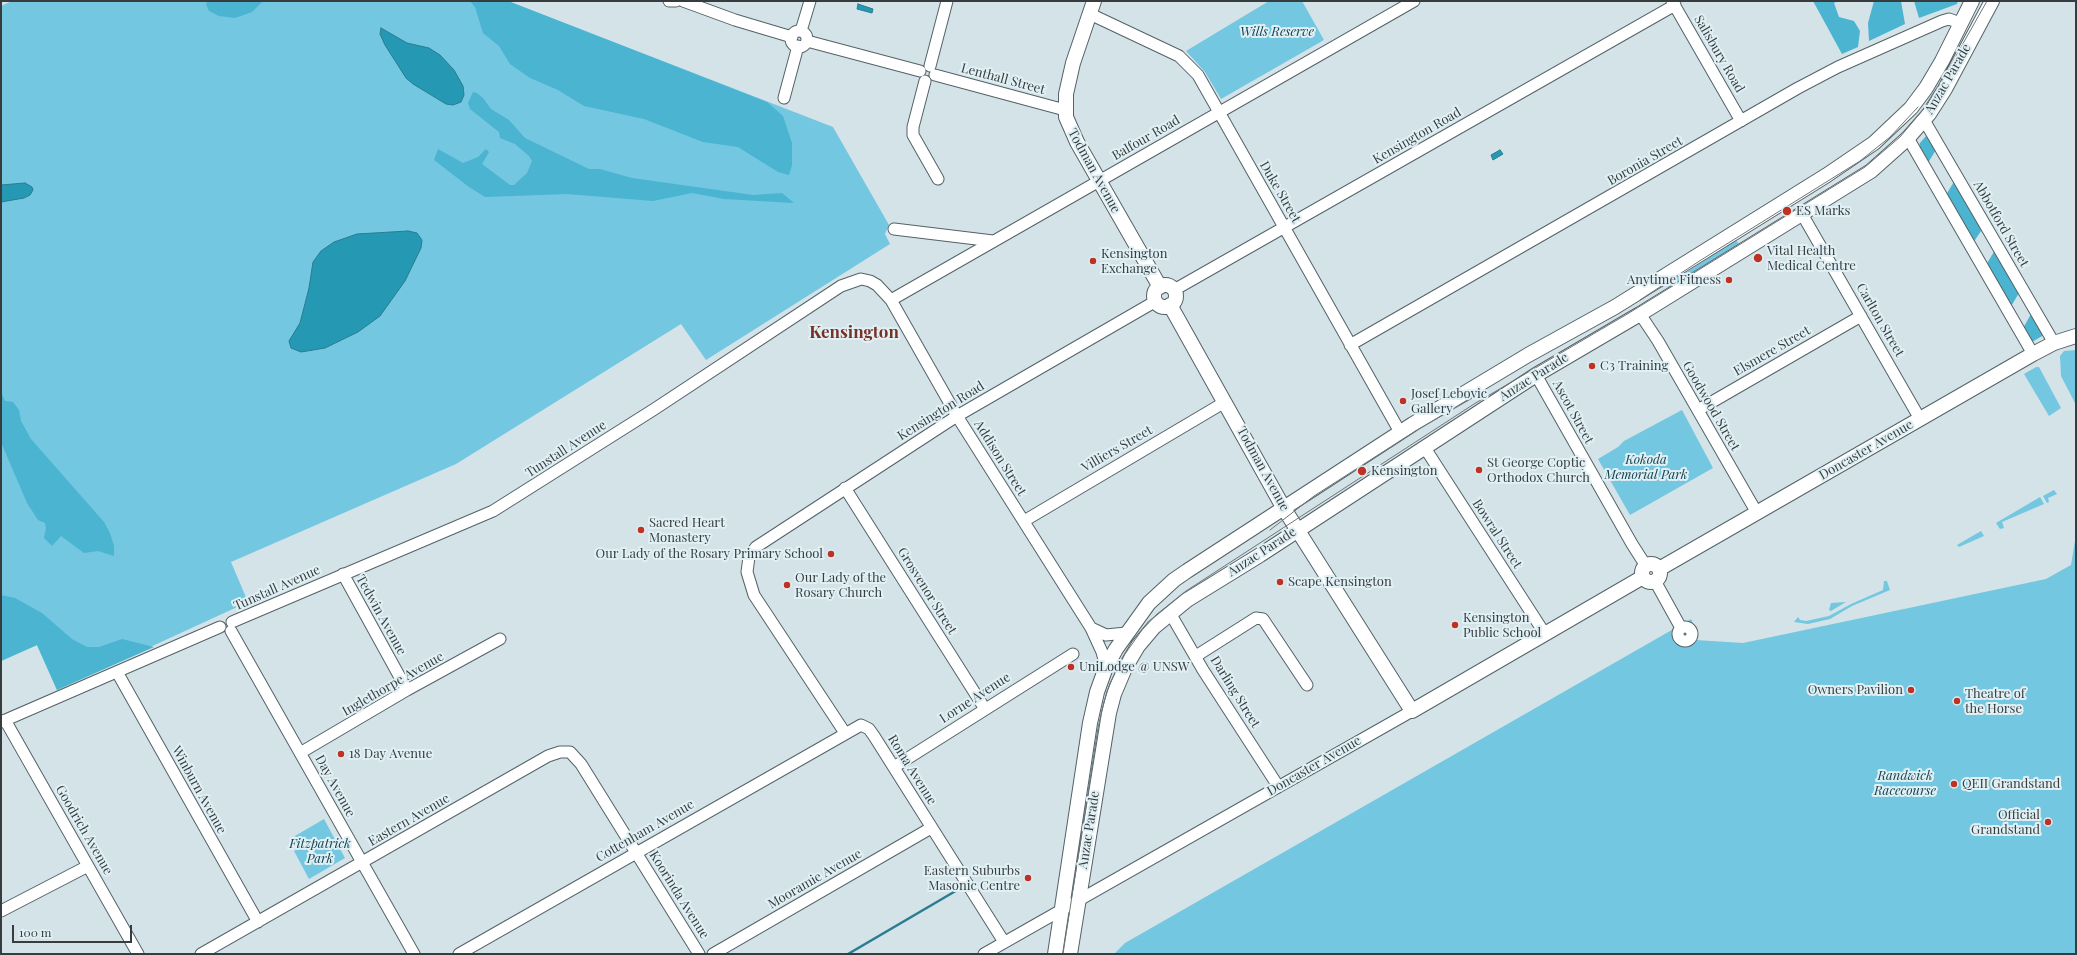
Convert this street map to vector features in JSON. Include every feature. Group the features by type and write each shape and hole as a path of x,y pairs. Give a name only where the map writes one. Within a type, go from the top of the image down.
{"main road":[{"name":"Anzac Parade","path":"1054,954 1090,723 1097,692 1106,667 1126,633 1149,603 1174,580 1283,507 1400,432 1528,355 1615,307 1833,172 1874,143 1904,116 1918,98 1942,60 1972,1"},
{"name":"Anzac Parade","path":"1070,954 1104,731 1114,694 1125,668 1138,646 1154,627 1170,613 1426,448 1536,375 1640,314 1871,171 1908,138 1924,120 1945,89 1992,1"},
{"name":"Todman Avenue","path":"1092,8 1073,63 1066,94 1065,110 1072,133 1160,287"},
{"path":"1166,285 1174,290 1175,300 1170,305 1160,306 1156,301 1154,294 1160,287 1166,285"},
{"name":"Todman Avenue","path":"1170,305 1283,507 1412,711"},
{"name":"Doncaster Avenue","path":"1412,711 2033,354 2054,343 2076,336"}],"street":[{"path":"668,1 676,1"},
{"name":"Lenthall Street","path":"683,1 735,20 799,39 1065,110"},
{"path":"784,98 810,1"},
{"path":"938,179 914,135 913,127 947,1"},
{"name":"Balfour Road","path":"891,300 1414,1"},
{"name":"Salisbury Road","path":"1673,3 1741,121"},
{"name":"Kensington Road","path":"1174,290 1673,3"},
{"name":"Duke Street","path":"1092,8 1179,56 1198,75 1218,113 1400,432"},
{"name":"Boronia Street","path":"1350,345 1838,67 1942,20 1949,19 1960,23"},
{"name":"Abbotford Street","path":"1924,120 2054,343"},
{"path":"1908,138 2033,354"},
{"name":"Carlton Street","path":"1802,214 1920,419"},
{"path":"894,229 993,241"},
{"name":"Tunstall Avenue","path":"232,627 343,574 470,522 508,503 841,286 861,279 870,281 884,291 891,300"},
{"name":"Addison Street","path":"891,300 958,416 1091,628 1102,652 1106,667"},
{"name":"Kensington Road","path":"845,733 785,640 774,614 749,582 747,572 749,557 756,546 958,416 1156,301"},
{"name":"Goodwood Street","path":"1640,314 1658,341 1756,513"},
{"name":"Elsmere Street","path":"1698,410 1861,316"},
{"name":"Ascot Street","path":"1536,375 1632,544 1651,573 1681,628"},
{"name":"Villiers Street","path":"1024,521 1225,402"},
{"name":"Bowral Street","path":"1426,448 1545,634"},
{"name":"Grosvenor Street","path":"845,488 985,709"},
{"name":"Tedwin Avenue","path":"343,574 407,690"},
{"name":"Darling Street","path":"1170,613 1278,786"},
{"path":"1196,656 1256,618 1263,619 1307,685"},
{"path":"3,721 220,627 224,633 232,627"},
{"name":"Day Avenue","path":"232,627 300,753 414,954"},
{"path":"1091,628 1106,635 1126,633"},
{"name":"Inglethorpe Avenue","path":"300,753 407,690 500,639"},
{"name":"Lorne Avenue","path":"894,767 1073,654"},
{"name":"Winburn Avenue","path":"117,672 258,922"},
{"name":"Doncaster Avenue","path":"984,954 1412,711"},
{"name":"Goodrich Avenue","path":"3,721 138,954"},
{"name":"Roma Avenue","path":"845,733 861,725 869,729 1004,942"},
{"name":"Cottenham Avenue","path":"459,954 845,733"},
{"name":"Eastern Avenue","path":"201,954 548,756 560,752 570,752"},
{"name":"Koorinda Avenue","path":"570,752 581,764 699,954"},
{"name":"Mooramie Avenue","path":"713,954 931,828"},
{"path":"1,912 88,866"}],"green space":[{"path":"12,1 508,1 833,127 889,225 885,234 890,244 706,360 681,324 456,464 231,562 248,602 57,690 37,645 1,661 1,6"},
{"name":"Wills Reserve","path":"1269,1 1302,1 1324,40 1221,99 1205,72 1186,51"},
{"path":"1736,240 1739,244 1669,287 1667,285"},
{"path":"2076,350 2076,405 2061,376 2060,356 2064,351"},
{"path":"2036,367 2039,367 2061,408 2049,416 2024,374"},
{"name":"Kokoda Memorial Park","path":"1682,410 1713,468 1630,515 1598,459 1618,447 1624,441"},
{"path":"2054,490 2057,494 2048,498 2049,502 2047,503 2043,496"},
{"path":"2040,497 2044,504 2002,522 2004,528 2000,529 1996,523"},
{"path":"1981,531 1984,536 1959,547 1957,545"},
{"name":"Randwick Racecourse","path":"2076,535 2076,954 1114,954 1125,943 1691,619 1698,633 1696,640 1743,643 2046,579 2071,565"},
{"path":"1884,581 1887,581 1890,590 1852,606 1830,619 1808,624 1794,622 1798,617 1800,620 1806,621 1829,616 1851,604 1883,590"},
{"path":"1846,602 1831,611 1829,610 1831,603"},
{"name":"Fitzpatrick Park","path":"324,819 345,858 309,879 294,851 301,847 295,836"}],"shaded area":[{"path":"208,1 263,1 252,12 235,18 219,16 209,11 206,4"},
{"path":"470,1 508,1 767,102 783,116 792,143 792,165 789,175 778,172 738,147 703,142 644,119 584,106 558,90 530,78 510,64 499,46 483,33 475,7"},
{"path":"1813,1 1838,1 1834,3 1839,17 1854,21 1860,31 1858,47 1842,54"},
{"path":"1874,1 1901,1 1905,24 1869,41 1868,23"},
{"path":"1914,1 1958,1 1957,4 1919,18"},
{"path":"858,4 873,9 872,13 857,9"},
{"path":"381,28 407,43 429,48 440,55 454,70 463,86 464,95 461,102 453,105 446,104 413,84 406,78 385,45 380,34"},
{"path":"473,92 477,93 483,98 491,109 509,120 525,138 589,169 600,169 632,178 753,195 782,193 794,203 724,199 692,193 653,201 567,194 485,197 469,187 434,160 438,149 463,163 478,157 486,149 489,152 482,164 510,185 514,185 527,173 532,161 529,156 515,144 500,138 499,132 470,109 468,103"},
{"path":"1926,136 1937,148 1928,163 1919,147 1920,143"},
{"path":"1500,150 1503,154 1493,160 1491,155"},
{"path":"1955,180 1983,228 1973,243 1946,195"},
{"path":"25,183 32,187 33,190 30,195 24,198 1,202 1,185"},
{"path":"408,231 417,233 422,240 421,248 405,281 380,316 358,332 325,348 301,352 291,348 289,341 300,323 309,288 313,262 321,251 334,242 357,234"},
{"path":"1995,250 2019,293 2010,308 1986,265"},
{"path":"2031,314 2044,335 2030,343 2022,330"},
{"path":"1,392 5,401 13,402 19,410 21,421 31,439 104,522 110,533 114,546 114,556 98,551 84,553 61,536 52,546 44,538 46,528 45,523 38,520 27,503 1,442"},
{"path":"1,595 15,598 42,613 72,639 87,647 99,647 122,639 154,647 57,690 37,645 1,661"}],"waterway":[{"path":"848,954 959,889"}],"tram line":[{"path":"1063,954 1098,728 1104,702 1110,683 1125,654 1142,630 1156,615 1186,591 1474,404 1629,313 1865,167 1900,137 1927,105 1987,1"},
{"path":"1640,300 1701,260 1860,161 1890,137 1918,107"},
{"path":"1270,530 1314,496 1417,430 1481,393"}],"place":[{"name":"ES Marks","path":"1787,211"},
{"name":"Vital Health Medical Centre","path":"1758,258"},
{"name":"Kensington Exchange","path":"1093,261"},
{"name":"Anytime Fitness","path":"1729,280"},
{"name":"C3 Training","path":"1592,366"},
{"name":"Josef Lebovic Gallery","path":"1403,401"},
{"name":"St George Coptic Orthodox Church","path":"1479,470"},
{"name":"Kensington","path":"1362,471"},
{"name":"Sacred Heart Monastery","path":"641,530"},
{"name":"Our Lady of the Rosary Primary School","path":"831,554"},
{"name":"Scape Kensington","path":"1280,582"},
{"name":"Our Lady of the Rosary Church","path":"787,585"},
{"name":"Kensington Public School","path":"1455,625"},
{"name":"UniLodge @ UNSW","path":"1071,667"},
{"name":"Owners Pavilion","path":"1911,690"},
{"name":"Theatre of the Horse","path":"1957,701"},
{"name":"18 Day Avenue","path":"341,754"},
{"name":"QEII Grandstand","path":"1954,784"},
{"name":"Official Grandstand","path":"2048,822"},
{"name":"Eastern Suburbs Masonic Centre","path":"1028,878"}],"district":[{"name":"Kensington","path":"854,333"}]}
